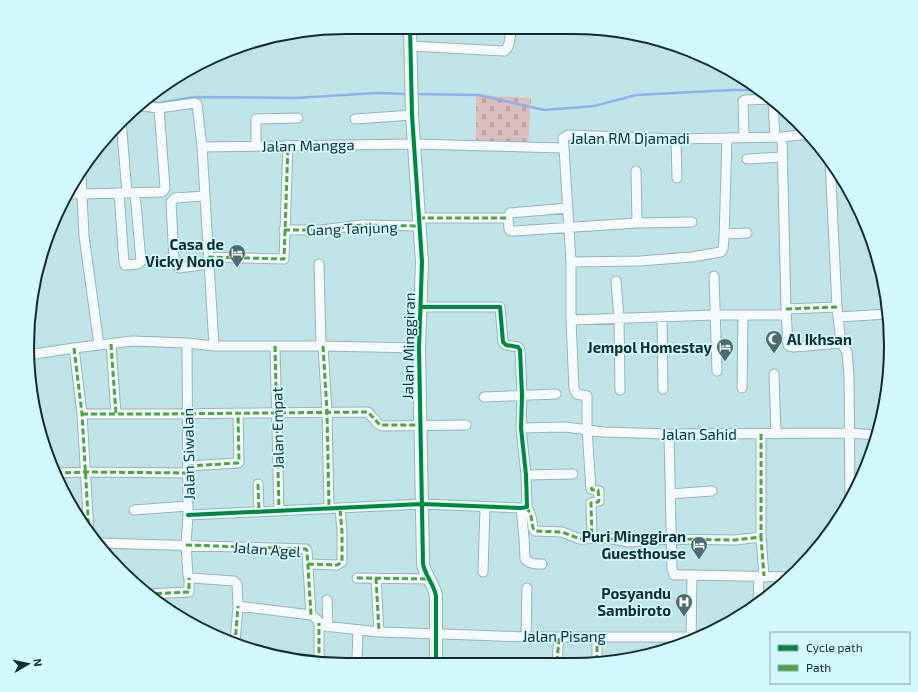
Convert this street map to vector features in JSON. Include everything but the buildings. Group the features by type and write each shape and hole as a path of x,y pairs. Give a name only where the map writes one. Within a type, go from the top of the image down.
{"street":[{"name":"Jalan Minggiran","path":"410,34 412,115 422,262 419,348 422,563 425,572 434,586 436,596 436,658"},
{"path":"410,46 504,51 509,46 510,34"},
{"path":"744,137 743,101 764,100"},
{"path":"145,107 158,108 196,103 202,147 214,346"},
{"path":"99,345 84,236 74,194 162,192 164,190 158,108"},
{"path":"774,108 782,157 786,312 789,346 799,347 841,343"},
{"path":"355,119 412,115"},
{"path":"256,146 256,119 298,118"},
{"path":"122,129 127,193 141,261 138,264 128,265 124,262 127,193"},
{"name":"Jalan RM Djamadi","path":"414,144 564,148 563,138 568,135 676,139 779,137 802,135"},
{"path":"571,262 640,261 718,254 723,249 726,138"},
{"path":"676,139 677,178"},
{"name":"Jalan Mangga","path":"202,147 414,144"},
{"path":"204,196 175,198 171,202 174,260 179,268 208,261 282,260 284,257 288,145"},
{"path":"564,148 571,262 571,320 574,391 577,394 587,396 587,430 591,489 598,490 599,493 599,502 591,503 592,538"},
{"path":"747,159 782,157"},
{"path":"636,171 637,223"},
{"path":"835,179 837,312 841,343 846,352 849,376 850,488"},
{"path":"568,208 508,214 509,229 511,231 637,223 692,222"},
{"name":"Gang Tanjung","path":"284,230 322,230 362,225 508,218"},
{"path":"724,234 747,233"},
{"path":"319,264 322,346 327,412 329,509"},
{"path":"714,276 716,371"},
{"path":"616,281 619,318 620,390"},
{"path":"421,307 500,307 503,342 518,346 520,350 522,395 521,428 526,475 524,507 525,559 528,562 542,564"},
{"path":"571,320 662,316 743,315 786,312 882,314"},
{"path":"742,388 743,315"},
{"path":"662,316 663,389"},
{"path":"34,354 132,341 187,343 214,346 419,348"},
{"name":"Jalan Siwalan","path":"187,343 188,515 186,545 189,578"},
{"path":"112,344 116,414"},
{"name":"Jalan Empat","path":"275,346 279,511"},
{"path":"74,348 82,414 89,523"},
{"path":"774,374 776,434"},
{"path":"484,397 556,394"},
{"path":"82,414 368,412 378,424 383,426 466,425"},
{"path":"61,473 188,470 238,463 238,413"},
{"name":"Jalan Sahid","path":"521,428 565,427 604,432 669,434 849,433 871,435"},
{"path":"669,434 672,568 674,575 783,577"},
{"path":"759,596 761,576 760,434"},
{"path":"526,475 573,474"},
{"path":"258,484 259,511"},
{"path":"670,494 712,491"},
{"path":"188,515 422,504 524,507"},
{"path":"134,510 188,506"},
{"path":"483,572 485,507"},
{"path":"524,507 531,516 535,531 562,532 580,539 607,538 629,542 671,539 735,540 761,537"},
{"path":"308,564 341,564 342,532 340,508"},
{"path":"104,543 186,545"},
{"name":"Jalan Agel","path":"186,545 306,549 311,615"},
{"path":"691,634 692,575"},
{"path":"156,594 189,592 189,578 234,581 237,584 238,606 236,637"},
{"path":"357,578 430,579"},
{"path":"376,578 379,632"},
{"path":"526,637 527,588"},
{"path":"327,600 328,627"},
{"path":"238,606 315,616 319,623 319,656"},
{"path":"319,623 328,627 379,632 436,634"},
{"path":"357,658 358,630"},
{"name":"Jalan Pisang","path":"436,634 526,637 596,636 678,639"},
{"path":"596,636 597,657"},
{"path":"557,658 559,637"}],"green space":[{"path":"476,95 531,98 528,147 476,146"}],"waterway":[{"path":"415,94 479,95 544,110 594,106 636,95 750,90"},
{"path":"151,102 159,103 195,97 295,98 377,93 408,94"}],"marked path":[{"path":"208,257 284,259 288,145"},
{"path":"419,218 508,218"},
{"path":"284,230 321,230 362,225 420,226"},
{"path":"786,309 837,307"},
{"path":"111,344 116,414"},
{"path":"275,346 279,511"},
{"path":"323,346 327,412 329,509"},
{"path":"74,348 82,414 88,521"},
{"path":"82,414 368,412 380,425 420,425"},
{"path":"188,466 239,462 238,413"},
{"path":"761,434 761,537"},
{"path":"61,473 188,473"},
{"path":"258,484 259,511"},
{"path":"591,487 592,490 598,490 599,500 598,502 591,503 592,538"},
{"path":"527,507 535,531 562,532 580,539 607,538 629,542 671,539 735,540 761,537 764,576"},
{"path":"308,564 337,565 342,562 340,508"},
{"path":"186,545 306,549 311,615"},
{"path":"156,594 189,592 189,578"},
{"path":"357,578 430,579"},
{"path":"376,578 379,632"},
{"path":"236,637 238,606"},
{"path":"319,623 319,656"},
{"path":"557,658 559,637"},
{"path":"597,637 597,657"}],"cycle path":[{"path":"410,34 412,115 422,262 419,348 423,563 436,596 436,658"},
{"path":"188,515 422,504 527,507 526,475 521,428 522,395 520,350 518,347 506,345 503,342 500,307 421,307"}],"place":[{"name":"Casa de Vicky Nono","path":"237,268"},
{"name":"Al Ikhsan","path":"774,354"},
{"name":"Jempol Homestay","path":"725,362"},
{"name":"Puri Minggiran Guesthouse","path":"699,560"},
{"name":"Posyandu Sambiroto","path":"684,617"}]}
